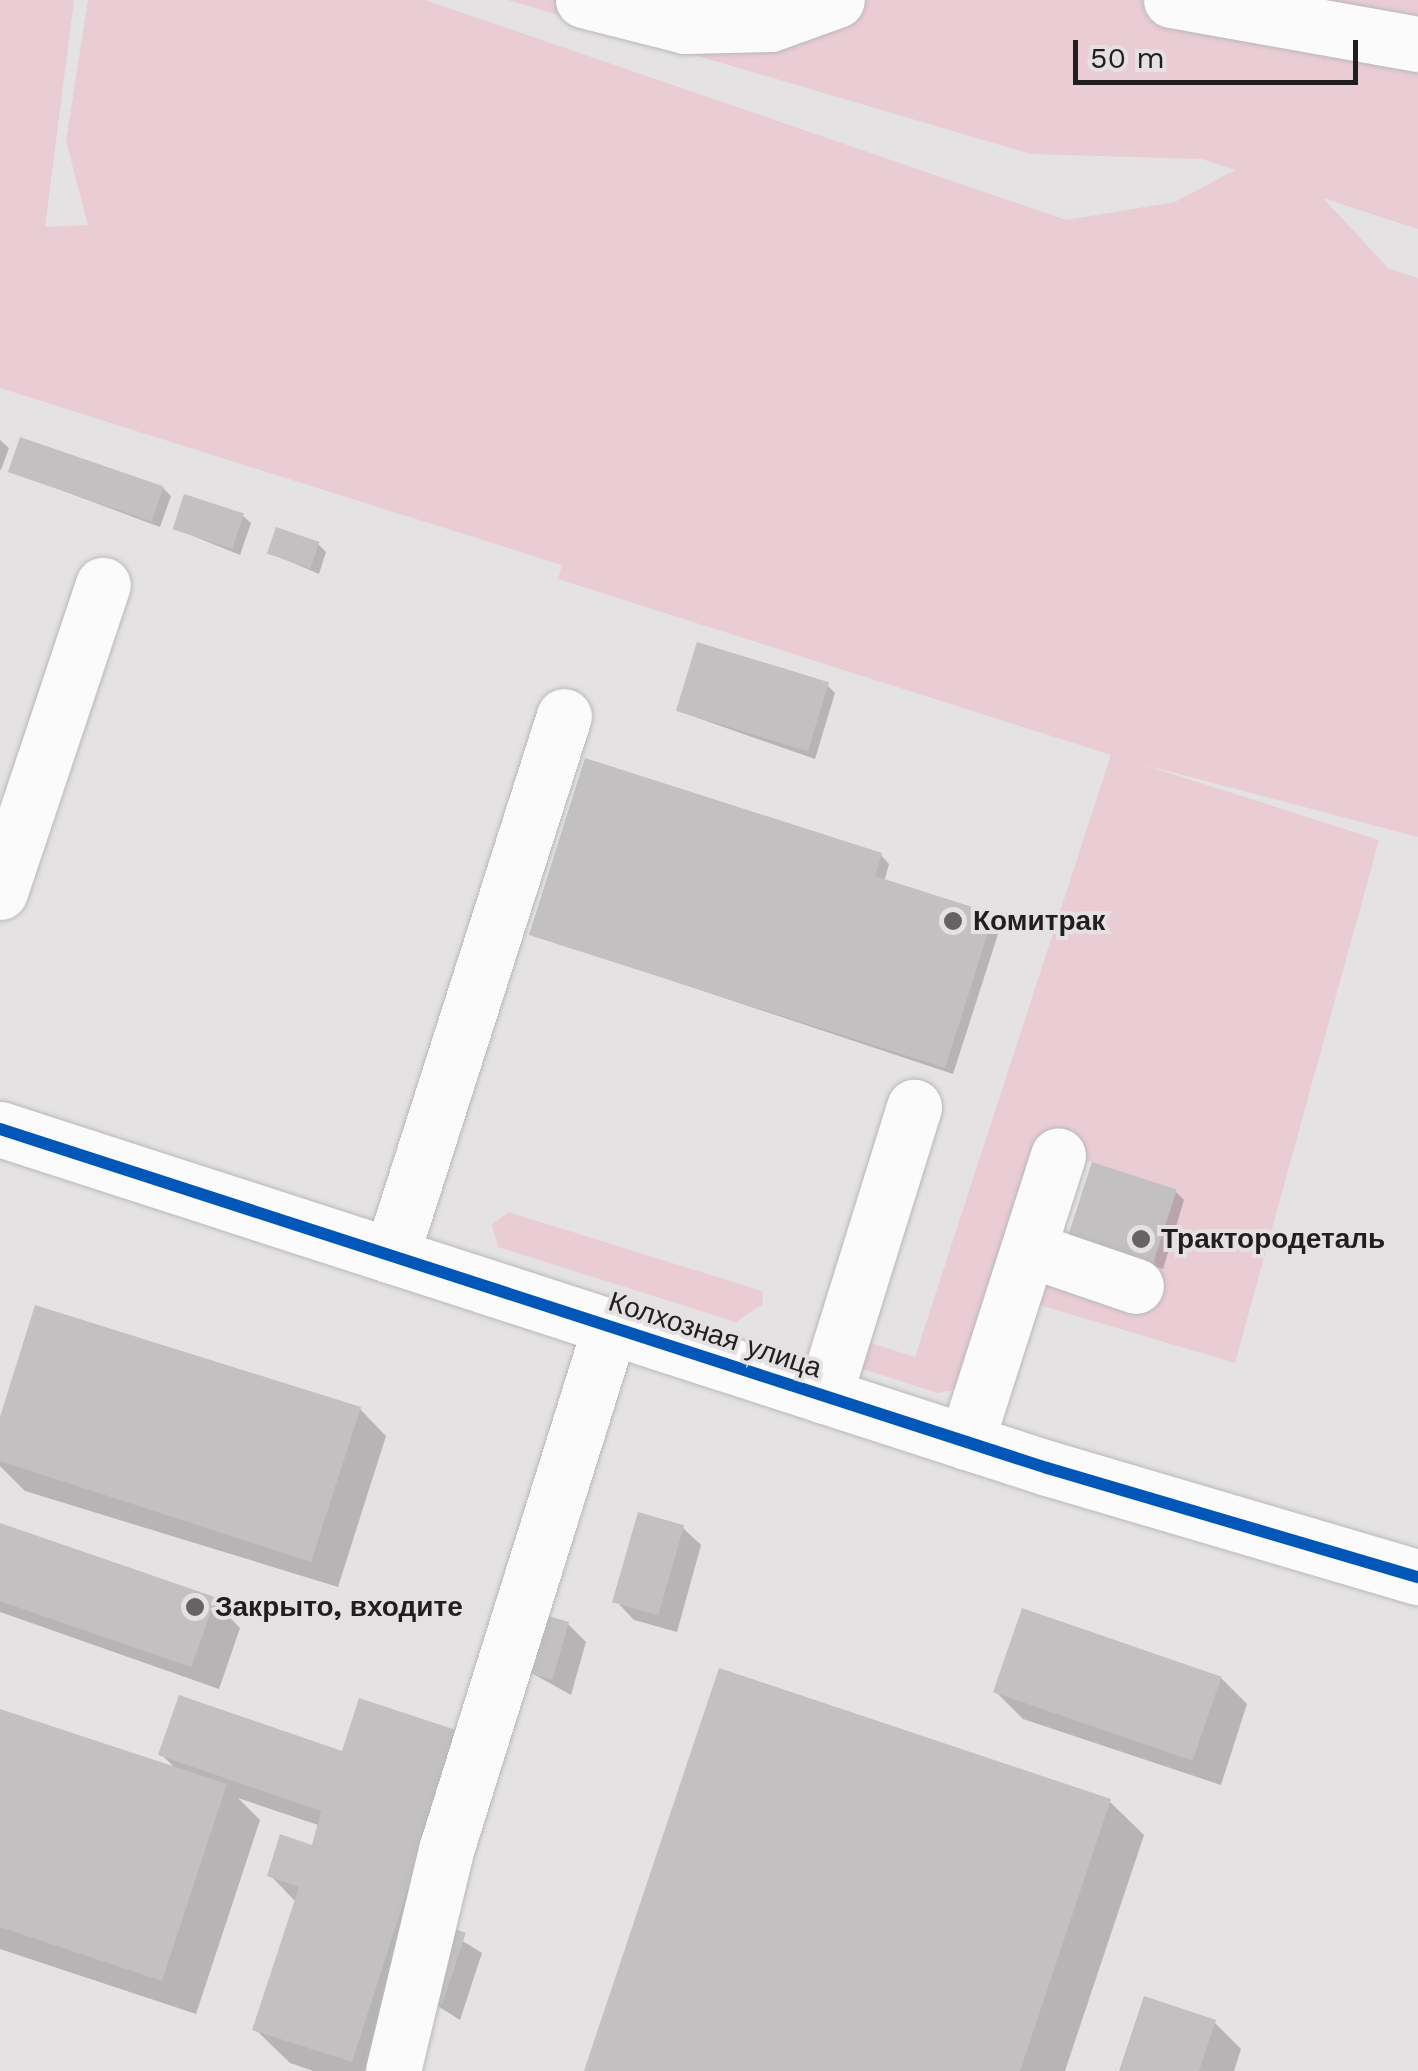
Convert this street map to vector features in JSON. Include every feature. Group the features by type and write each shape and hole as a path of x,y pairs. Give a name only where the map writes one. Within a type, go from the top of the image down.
{"street":[{"path":"584,0 685,26 770,24 837,0"},
{"path":"1171,0 1418,44"},
{"path":"0,892 102,585"},
{"path":"391,1256 564,716"},
{"path":"824,1396 914,1107"},
{"name":"Колхозная улица","path":"0,1130 966,1442 1418,1576"},
{"path":"966,1442 1058,1155"},
{"path":"1028,1248 1136,1286"},
{"path":"393,2071 446,1850 610,1327"}],"shaded area":[{"path":"0,0 74,0 45,227 88,225 66,141 88,0 425,0 1066,220 1175,202 1235,170 1202,159 1031,154 508,0 1418,0 1418,229 1323,198 1389,269 1418,278 1418,837 1141,764 1379,840 1235,1363 1026,1301 1036,1270 1141,1303 1177,1190 1046,1148 959,1389 938,1393 847,1364 862,1340 915,1357 1111,755 558,579 562,565 0,388"},
{"path":"508,1212 762,1291 763,1304 736,1322 498,1247 492,1225"}],"building":[{"path":"20,437 164,486 152,521 8,472"},
{"path":"184,494 244,513 232,549 173,529"},
{"path":"276,527 319,542 310,568 267,553"},
{"path":"697,642 829,682 808,751 676,711"},
{"path":"585,758 882,853 875,876 994,914 945,1068 529,935"},
{"path":"1092,1162 1177,1190 1153,1263 1068,1235"},
{"path":"35,1305 361,1407 311,1562 0,1461 0,1417"},
{"path":"638,1512 684,1525 658,1616 612,1602"},
{"path":"0,1523 216,1597 191,1667 0,1601"},
{"path":"1022,1608 1222,1677 1193,1761 993,1692"},
{"path":"541,1614 569,1622 552,1680 524,1672"},
{"path":"719,1668 1111,1799 1020,2071 584,2071"},
{"path":"179,1695 342,1751 359,1698 459,1731 352,2062 252,2030 299,1887 267,1876 280,1834 312,1845 321,1811 158,1755"},
{"path":"0,1709 227,1784 162,1981 0,1927"},
{"path":"442,1925 466,1933 443,2004 419,1996"},
{"path":"1144,1996 1216,2020 1199,2071 1119,2071"}],"cycle path":[{"path":"0,1129 1047,1468 1418,1577"}],"place":[{"name":"Комитрак","path":"953,921"},
{"name":"Трактородеталь","path":"1141,1239"},
{"name":"Закрыто, входите","path":"195,1607"}]}
